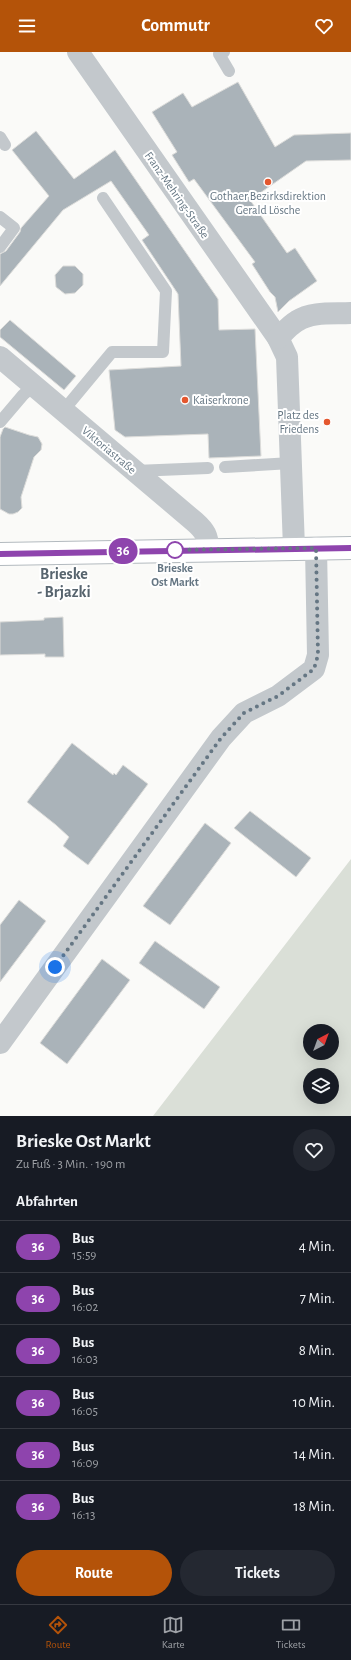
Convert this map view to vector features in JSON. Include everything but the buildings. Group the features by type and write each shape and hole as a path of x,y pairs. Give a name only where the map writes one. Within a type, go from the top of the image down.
{"main road":[{"path":"0,554 208,549 351,548"}],"street":[{"name":"Franz-Mehring-Straße","path":"78,52 278,338"},
{"path":"294,548 287,358 278,338 293,324 305,317 312,315 351,314"},
{"name":"Viktoriastraße","path":"0,357 203,530 208,538 208,549"},
{"path":"0,1043 221,738 244,713 278,696 314,669 318,655 316,548"}],"lane":[{"path":"224,52 219,54 229,71"},
{"path":"63,411 112,352 163,352 166,292 103,198"},
{"path":"0,217 14,228 0,247"},
{"path":"0,422 23,394 33,386"},
{"path":"225,468 291,463"},
{"path":"134,471 208,468"}],"shaded area":[{"path":"351,859 351,1116 153,1116"}],"bus line":[{"name":"36","path":"0,554 208,549 351,548"}],"place":[{"name":"Gothaer Bezirksdirektion Gerald Lösche","path":"268,182"},
{"name":"Kaiserkrone","path":"185,400"},
{"name":"Platz des Friedens","path":"327,422"},
{"name":"Brieske Ost Markt","path":"175,550"}],"district":[{"name":"Brieske - Brjazki","path":"64,582"}],"route":[{"path":"55,967 221,738 244,713 278,696 314,669 318,655 316,548 175,550"}]}
